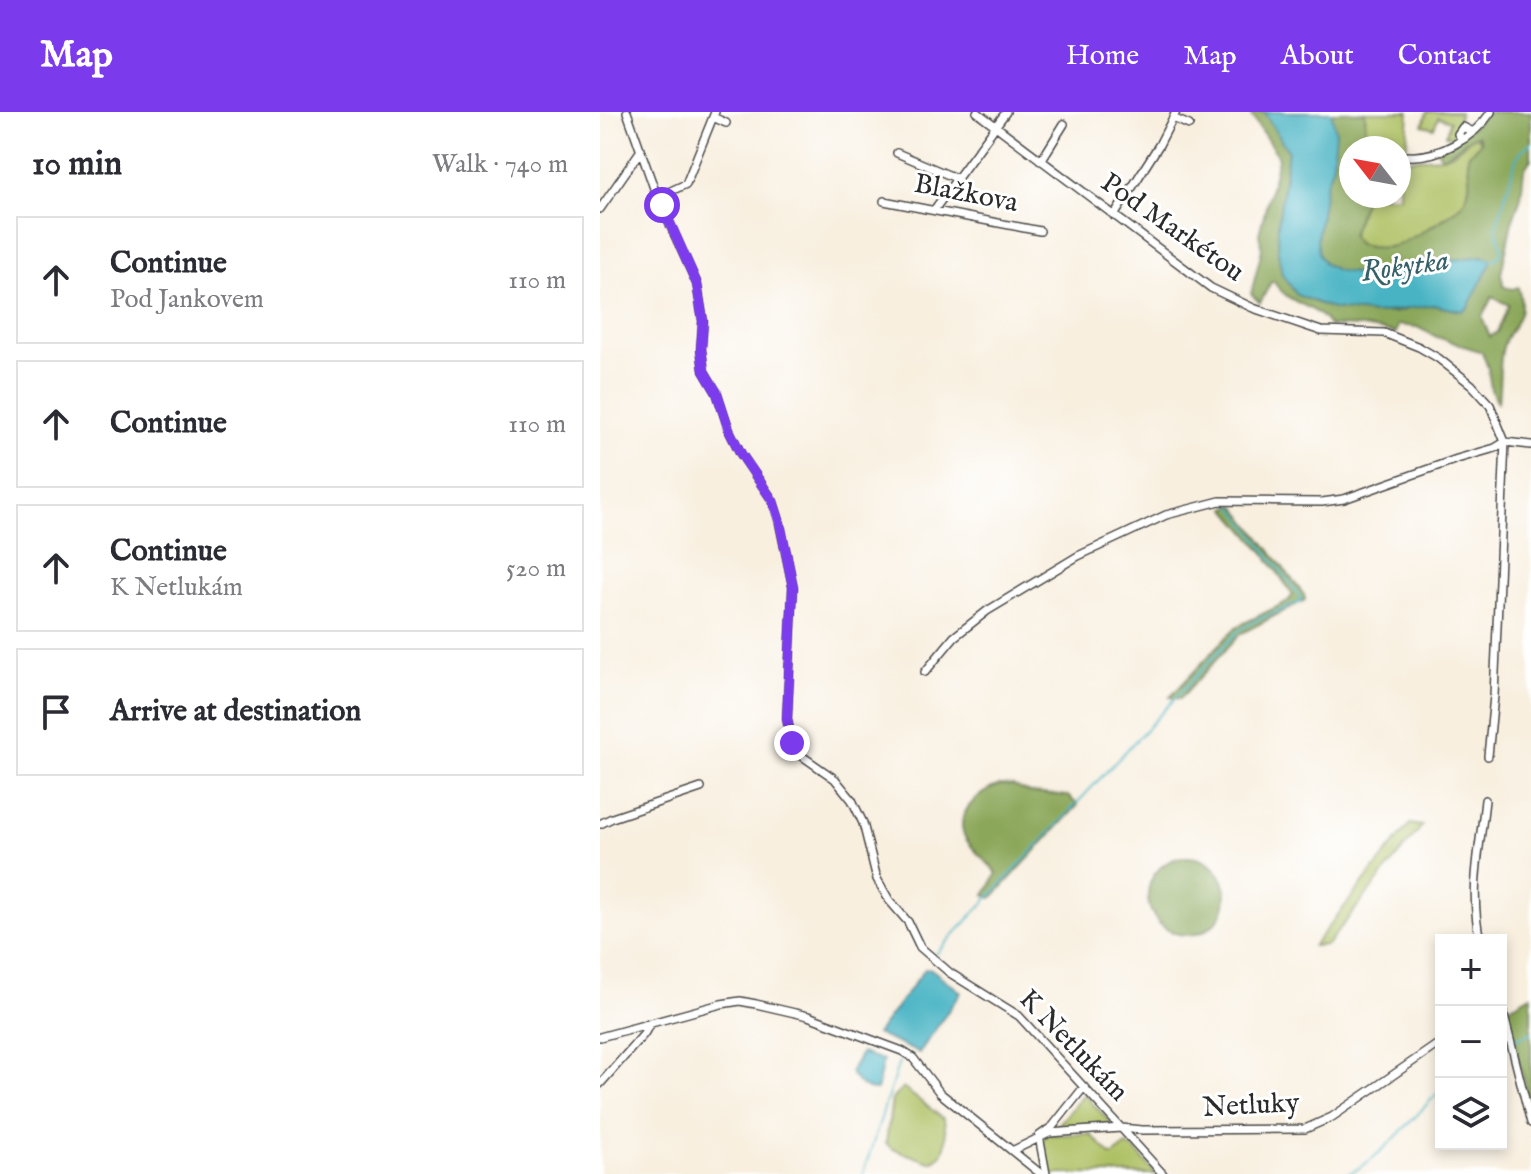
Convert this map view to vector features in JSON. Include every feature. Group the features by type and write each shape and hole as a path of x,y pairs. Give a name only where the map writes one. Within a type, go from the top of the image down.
{"street":[{"path":"627,112 658,197 686,184 714,115 726,123"},
{"name":"Pod Markétou","path":"977,112 1199,280 1253,308 1321,331 1384,333 1438,358 1472,385 1490,405 1505,442"},
{"path":"934,210 1006,112"},
{"path":"1411,156 1425,157 1462,139 1484,123 1491,112"},
{"path":"1114,216 1159,145 1174,115 1189,125"},
{"path":"1041,161 1064,124"},
{"path":"600,209 641,150"},
{"path":"897,153 958,179"},
{"name":"K Netlukám","path":"658,197 697,284 703,321 702,366 717,393 735,442 773,501 780,523 793,587 787,719 792,743 802,756 835,779 852,800 863,823 877,879 889,900 904,916 920,947 950,973 1019,1016 1163,1174"},
{"name":"Blažkova","path":"884,201 1040,231"},
{"path":"925,672 954,637 987,611 1078,556 1166,515 1220,501 1322,502 1344,499 1505,442 1531,445"},
{"path":"1488,756 1494,696 1505,442"},
{"path":"600,824 701,788"},
{"path":"1479,934 1474,887 1485,800"},
{"path":"600,1037 740,1001 808,1016 870,1038 913,1058 940,1093 1044,1174"},
{"path":"600,1084 650,1023"},
{"path":"1507,1029 1531,1123"},
{"name":"Netluky","path":"1039,1136 1121,1128 1305,1129 1332,1117 1435,1046"},
{"name":"Netluky","path":"1012,1151 1053,1126 1084,1087"},
{"path":"1039,1136 1044,1174"}],"green space":[{"path":"1249,112 1264,112 1288,151 1278,225 1278,252 1282,274 1297,295 1333,309 1394,313 1433,305 1462,311 1483,256 1422,264 1380,278 1336,270 1325,264 1319,255 1317,239 1325,187 1333,164 1336,132 1331,112 1365,112 1366,136 1339,136 1339,208 1361,208 1351,235 1359,245 1378,248 1397,245 1423,231 1453,212 1465,199 1469,183 1468,155 1481,142 1478,135 1442,157 1437,150 1470,129 1487,112 1531,112 1531,159 1524,170 1521,197 1512,222 1501,274 1504,287 1518,287 1521,308 1502,351 1498,402 1491,390 1482,352 1417,327 1398,325 1396,333 1362,327 1329,326 1317,313 1287,296 1274,282 1271,282 1260,303 1251,294 1262,249 1259,234 1278,159","holes":["1492,297 1509,305 1497,332 1490,337 1482,317"]},
{"path":"1365,112 1409,112 1407,136 1366,136"},
{"path":"1427,112 1460,112 1453,137 1446,135 1450,121 1438,117 1434,128 1423,125"},
{"path":"1475,135 1481,142 1467,159 1469,187 1466,197 1451,213 1409,239 1383,248 1361,245 1352,239 1361,208 1411,208 1411,159 1442,157 1453,153"},
{"path":"1235,505 1305,600 1240,634 1180,699 1170,697 1236,627 1287,602 1293,595 1265,554 1226,508"},
{"path":"1000,785 1030,793 1068,796 1078,805 992,898 985,895 997,873 966,839 962,821 976,799"},
{"path":"1410,824 1422,826 1327,945 1313,946"},
{"path":"1187,857 1202,860 1214,869 1223,881 1226,896 1223,911 1214,923 1202,932 1187,935 1172,932 1160,923 1151,911 1148,896 1151,881 1160,869 1172,860"},
{"path":"1531,995 1529,1102 1507,1013 1507,1008"},
{"path":"903,1088 944,1119 944,1151 930,1162 893,1149 886,1143 892,1099"},
{"path":"1084,1094 1112,1124 1054,1130"},
{"path":"1090,1134 1112,1156 1127,1145 1156,1174 1048,1174 1042,1141 1047,1135"}],"water":[{"path":"1264,112 1331,112 1336,132 1333,164 1325,187 1317,239 1319,255 1325,264 1336,270 1380,278 1422,264 1483,256 1491,259 1468,307 1462,311 1433,305 1375,314 1333,309 1297,295 1282,274 1278,252 1278,225 1288,151"},
{"path":"925,969 931,969 961,992 919,1053 876,1034"},
{"path":"861,1053 883,1060 877,1090 861,1085 850,1072"}],"waterway":[{"name":"Rokytka","path":"1489,261 1499,257 1502,249 1496,228 1516,159 1531,143"},
{"path":"935,955 1238,631 1300,602 1301,598 1231,504"},
{"path":"1513,1039 1531,1033"},
{"path":"863,1174 899,1062"},
{"path":"1347,1174 1371,1160 1435,1096"}],"route":[{"path":"662,205 684,251 702,303 702,366 717,393 729,430 741,454 773,501 780,523 793,587 787,719 792,743"}]}
